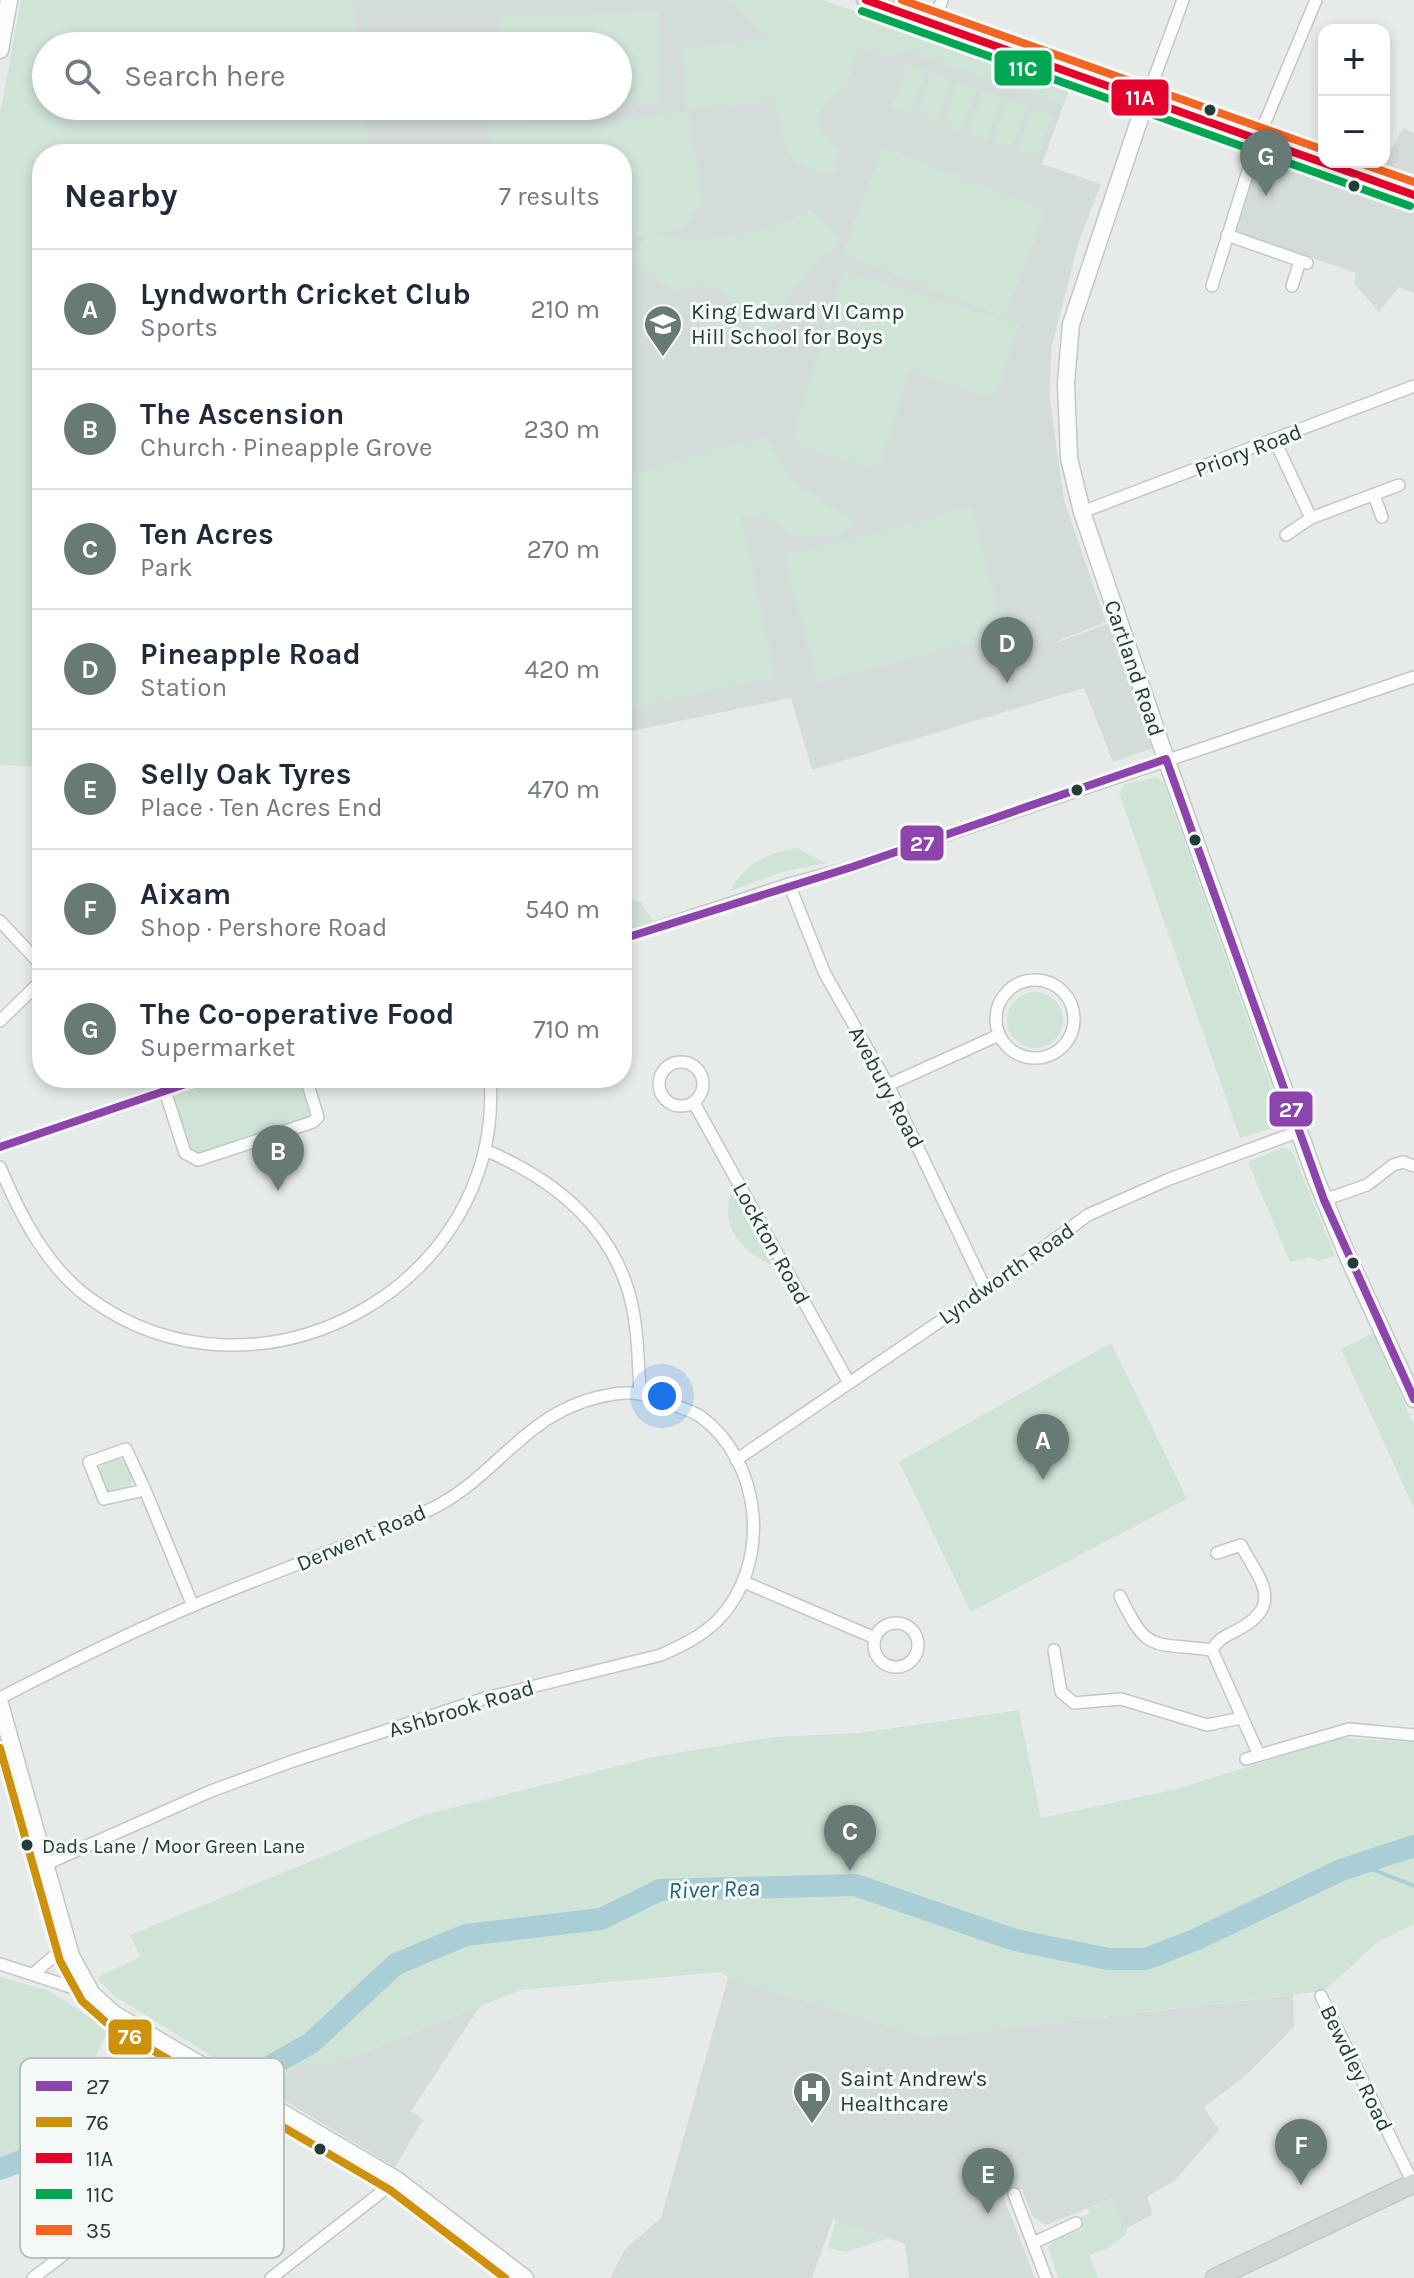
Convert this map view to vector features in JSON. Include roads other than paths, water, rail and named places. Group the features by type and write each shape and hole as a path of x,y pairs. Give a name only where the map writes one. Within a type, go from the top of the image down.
{"main road":[{"path":"866,0 1414,195"},
{"path":"1216,2278 1413,2183"}],"street":[{"path":"0,50 9,0"},
{"path":"933,24 942,0"},
{"path":"1146,100 1183,0"},
{"path":"1212,286 1258,139 1316,0"},
{"name":"Cartland Road","path":"1146,100 1071,324 1066,383 1067,436 1082,512 1166,759 1324,1200 1414,1399"},
{"path":"1227,235 1304,262 1292,286"},
{"name":"Priory Road","path":"1082,512 1414,386"},
{"path":"1275,441 1311,518"},
{"path":"1286,535 1311,518 1399,485"},
{"path":"1374,495 1382,517"},
{"path":"632,935 852,867 1414,677"},
{"name":"Avebury Road","path":"789,884 825,974 888,1085 986,1290"},
{"path":"0,921 32,955"},
{"path":"1042,981 1064,993 1070,1003 1074,1015 1069,1039 1051,1055 1027,1058 1015,1053 999,1035 996,1011 1001,1000 1019,984 1042,981"},
{"path":"0,1021 32,990"},
{"path":"888,1085 999,1035"},
{"path":"670,1064 692,1064 702,1075 703,1090 694,1103 680,1106 662,1096 659,1082 670,1064"},
{"path":"0,1147 174,1088"},
{"path":"165,1091 185,1153 198,1160 313,1122 318,1117 309,1088"},
{"path":"0,1167 24,1217 48,1256 87,1296 134,1323 176,1336 226,1345 269,1343 340,1323 405,1282 430,1256 475,1182 485,1150 489,1088"},
{"name":"Lockton Road","path":"694,1103 849,1383"},
{"name":"Lyndworth Road","path":"736,1460 986,1290 1088,1215 1167,1180 1300,1131"},
{"path":"485,1150 522,1166 577,1205 617,1260 630,1295 640,1392 699,1415 723,1440 736,1460"},
{"path":"1324,1200 1367,1185 1393,1165 1403,1162 1414,1166"},
{"name":"Derwent Road","path":"0,1698 193,1606 430,1509 475,1478 543,1421 575,1402 640,1392"},
{"path":"145,1490 104,1499 89,1462 126,1449 145,1490 193,1606"},
{"name":"Ashbrook Road","path":"44,1865 211,1791 293,1761 486,1698 661,1655 695,1638 719,1619 744,1582 754,1524 750,1492 736,1460"},
{"path":"1217,1553 1241,1545 1267,1596 1266,1606 1259,1614 1216,1641 1212,1650 1259,1755"},
{"path":"744,1582 875,1638"},
{"path":"1120,1596 1138,1633 1148,1642 1212,1650"},
{"path":"902,1624 913,1632 917,1652 902,1667 887,1666 876,1656 875,1638 888,1625 902,1624"},
{"path":"1054,1650 1061,1692 1074,1703 1121,1699 1207,1725 1241,1718"},
{"path":"0,1704 44,1865 79,1976 108,2010 188,2058"},
{"path":"1246,1759 1349,1729 1414,1735"},
{"path":"33,1974 68,1944"},
{"path":"0,1964 92,1994"},
{"name":"Bewdley Road","path":"1321,1996 1413,2183"},
{"path":"284,2115 397,2180 525,2278"},
{"path":"271,2278 397,2180"},
{"path":"1014,2194 1046,2278"},
{"path":"1033,2243 1076,2223"},
{"path":"33,2278 58,2258"}],"waterway":[{"name":"River Rea","path":"284,2058 311,2043 396,1964 466,1935 601,1919 660,1890 855,1885 1015,1940 1109,1959 1146,1959 1197,1939 1341,1870 1414,1846"},
{"path":"1341,1870 1364,1866 1414,1886"},
{"name":"River Rea","path":"0,2169 20,2161"}],"place":[{"name":"The Co-operative Food","path":"1266,196"},
{"name":"King Edward VI Camp Hill School for Boys","path":"663,358"},
{"name":"Pineapple Road","path":"1007,683"},
{"name":"The Ascension","path":"278,1191"},
{"name":"Lyndworth Cricket Club","path":"1043,1480"},
{"name":"Dads Lane / Moor Green Lane","path":"27,1845"},
{"name":"Ten Acres","path":"850,1871"},
{"name":"Saint Andrew's Healthcare","path":"812,2125"},
{"name":"Aixam","path":"1301,2185"},
{"name":"Selly Oak Tyres","path":"988,2214"}]}
